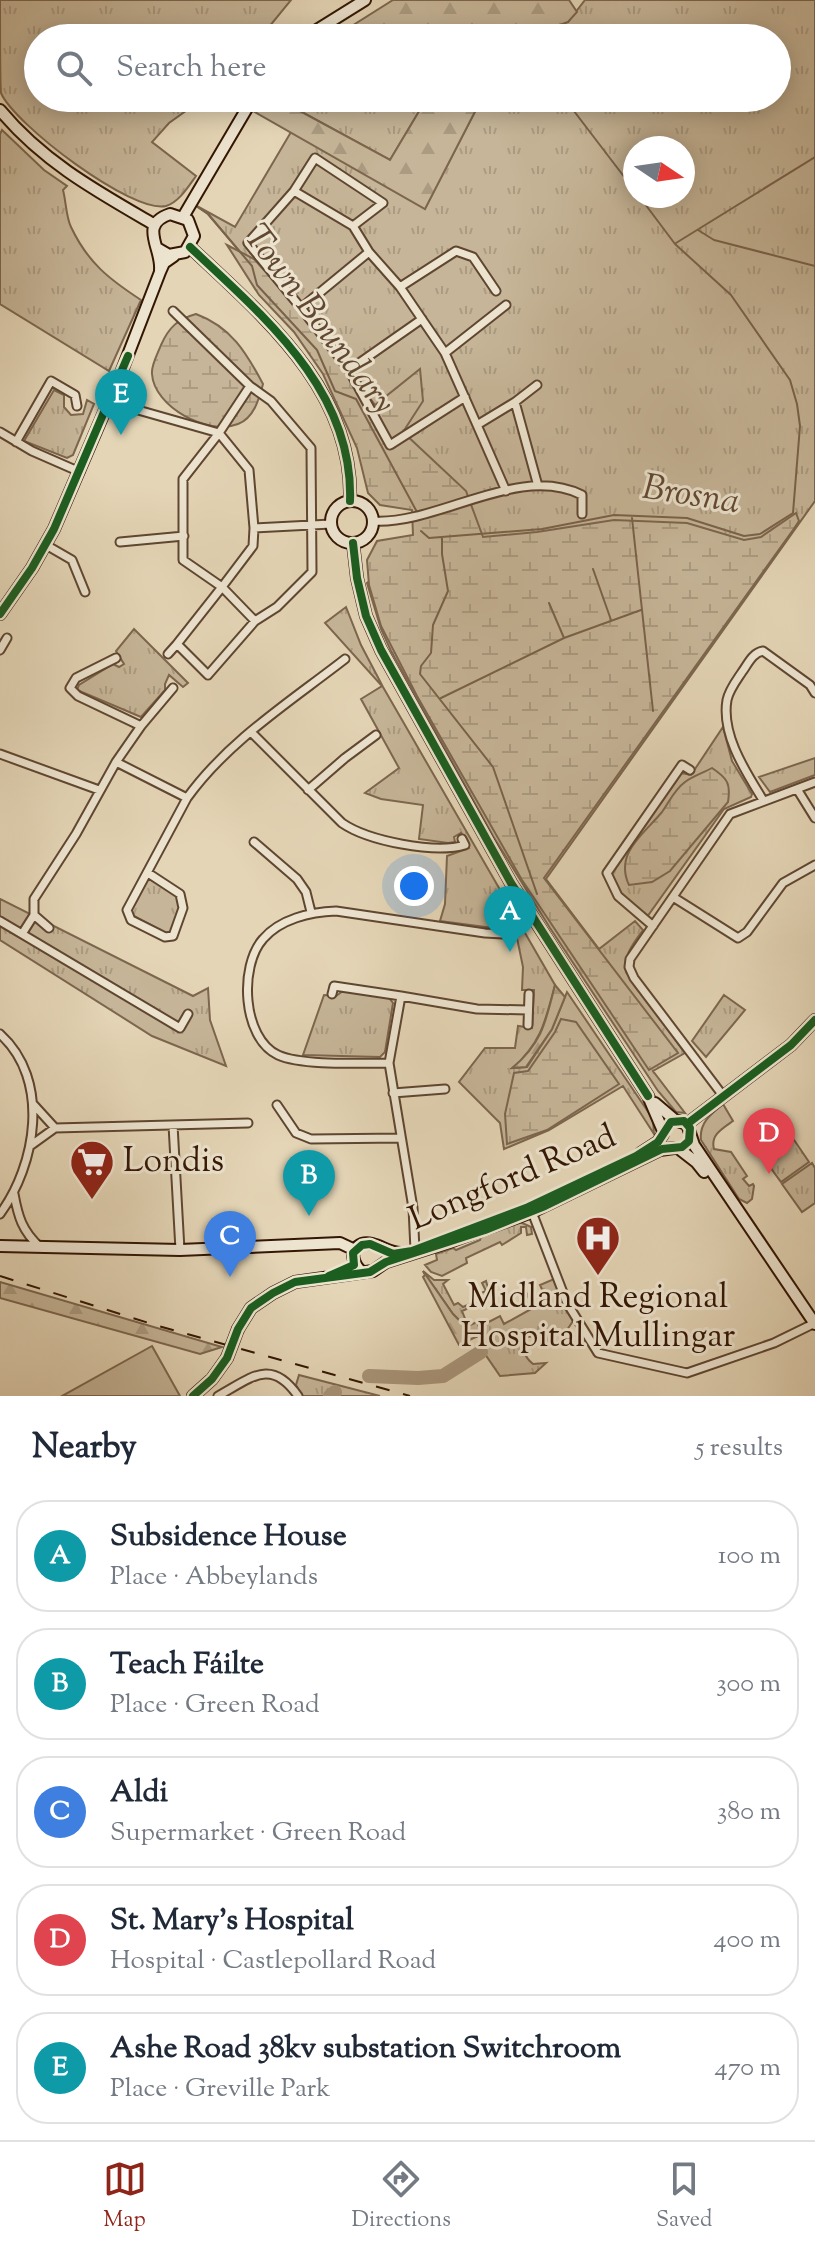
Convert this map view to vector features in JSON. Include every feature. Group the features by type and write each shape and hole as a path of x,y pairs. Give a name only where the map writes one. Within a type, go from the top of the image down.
{"main road":[{"path":"326,24 365,0"},
{"path":"0,110 17,131 49,160 155,225"},
{"path":"183,217 245,112"},
{"path":"160,272 161,261 152,237 155,225 164,216 183,217 193,230 190,247"},
{"path":"0,614 46,545 80,472 164,263 190,247"},
{"path":"190,247 289,343 308,370 332,412 340,435 351,479 350,501"},
{"path":"157,248 174,256"},
{"path":"350,501 363,504 373,521 365,538 353,543 341,540 326,524 337,506 350,501"},
{"path":"353,543 366,616 381,650 511,883 648,1096 667,1143 696,1162 814,1326"},
{"path":"193,1396 212,1379 227,1358 238,1329 251,1308 273,1293 295,1282 358,1268 376,1269 386,1262 469,1236 533,1211 662,1149 687,1144 689,1129 724,1097 814,1028"},
{"path":"648,1096 689,1129 694,1145 814,1326"},
{"path":"663,1133 667,1124 675,1120"},
{"name":"Longford Road","path":"377,1248 393,1254 415,1250 506,1216 610,1169 658,1142 663,1133"},
{"path":"506,1216 527,1209 533,1211"},
{"path":"446,1239 469,1236"},
{"path":"0,1246 180,1250 340,1243 355,1250"},
{"path":"358,1268 353,1258 355,1250 366,1244 377,1248 381,1258 376,1269"}],"street":[{"path":"353,226 383,203 315,158 294,191 248,243 349,370 390,445 465,397"},
{"path":"294,191 353,226 369,252 400,287 445,353 506,491"},
{"path":"400,287 456,251 473,257 496,291"},
{"path":"301,308 369,252"},
{"path":"445,353 506,305"},
{"path":"173,311 250,386 271,401 311,448 313,524 312,572 277,607 255,621 208,675 177,644"},
{"path":"349,370 422,319"},
{"path":"16,442 51,381 75,395 77,406"},
{"path":"477,425 537,385"},
{"path":"250,386 183,479 183,560 222,587 255,621"},
{"path":"515,402 538,486"},
{"path":"138,410 219,433 249,470 253,546 168,654"},
{"path":"0,432 80,472"},
{"path":"373,521 392,523 506,491 538,486 582,495 582,514"},
{"path":"254,528 326,524"},
{"path":"120,542 184,536"},
{"path":"46,545 72,560 85,592"},
{"path":"0,650 7,638"},
{"path":"763,800 738,758 727,712 730,690 755,653 763,651 810,685 815,693"},
{"path":"116,658 73,680 70,688 78,696 141,726"},
{"path":"148,873 180,894 183,908 173,936 165,937 131,920 127,914 128,907 187,798 197,784 251,732 345,659"},
{"path":"22,934 34,915 34,899 76,834 116,762 173,688"},
{"path":"251,732 342,823 368,838 451,849 465,845 462,839"},
{"path":"308,790 376,735"},
{"path":"0,754 99,790"},
{"path":"116,762 187,798"},
{"path":"653,926 618,896 607,873 682,765 690,770"},
{"path":"724,1097 632,974 630,959 730,814 815,782"},
{"path":"797,789 815,818"},
{"path":"254,842 297,879 306,892 311,912"},
{"path":"673,897 738,938 747,932 783,883 815,865"},
{"path":"389,1063 290,1059 266,1048 253,1027 248,988 255,952 264,937 311,912 336,911 485,933 503,934 507,927"},
{"path":"34,915 49,928"},
{"path":"0,921 180,1028 188,1014"},
{"path":"332,994 334,986 477,1009 528,1010"},
{"path":"528,1025 529,994"},
{"path":"401,996 389,1063 413,1208 415,1250"},
{"path":"0,1034 25,1070 34,1105 30,1146 14,1194 0,1214"},
{"path":"393,1093 445,1089"},
{"path":"34,1105 55,1128"},
{"path":"277,1105 296,1133 311,1139 401,1138"},
{"path":"30,1146 55,1128 248,1123"},
{"path":"173,1125 180,1250"},
{"path":"14,1194 19,1221 40,1248"},
{"path":"533,1211 567,1303 598,1353 687,1373 814,1326"},
{"path":"218,1396 254,1376 272,1372 287,1380 298,1396"}],"green space":[{"path":"0,0 291,0 271,24 24,24 24,112 184,112 152,142 196,176 179,198 166,206 150,205 102,182 27,125 1,93"},
{"path":"393,0 569,0 577,12 562,24 355,24"},
{"path":"585,0 815,0 815,501 546,879 599,949 635,921 643,930 628,955 626,972 685,1053 653,1071 685,1113 676,1112 658,1091 550,928 493,836 381,629 367,583 429,540 417,512 317,350 252,266 208,214 195,205 235,227 291,132 425,208 475,112 791,112 791,24 562,24 568,22"},
{"path":"255,112 302,112 390,160 419,112 475,112 425,209"},
{"path":"302,112 419,112 390,160"},
{"path":"2,130 44,170 67,186 63,190 68,219 85,251 109,277 141,300 109,371 0,304"},
{"path":"227,245 254,259 329,342 375,405 420,369 423,401 403,432 466,491 483,537 614,520 687,523 744,540 761,537 796,513 799,521 793,530 544,878 678,1053 649,1070 522,880 417,696 381,626 369,585 367,560 377,541 413,535 412,510 380,505 368,493 357,448 323,374 294,332 259,295"},
{"path":"196,314 228,333 263,384 252,413 238,424 212,426 184,416 162,397 155,386 153,367 164,339 175,325"},
{"path":"54,390 64,395 64,407 71,415 83,414 87,400 94,404 73,455 67,458 24,441"},
{"path":"346,607 383,687 555,985 536,1040 513,1068 527,1067 552,1029 567,992 653,1119 654,1134 623,1086 549,1130 504,1149 500,1123 459,1082 485,1048 515,1048 518,1026 532,1028 534,990 522,990 523,967 512,920 502,920 499,926 493,928 440,921 445,904 447,856 469,848 461,833 454,837 455,842 448,843 419,839 423,805 381,799 365,793 399,768 361,699 382,686 325,623"},
{"path":"134,629 188,683 183,687 169,675 165,690 141,717 77,690 79,685 113,664 119,667 124,664 116,651"},
{"path":"723,727 732,761 751,797 724,809 647,917 619,891 612,871 681,773 691,775"},
{"path":"815,758 815,775 770,792 759,777"},
{"path":"712,768 727,782 728,802 670,871 652,882 629,885 625,863 633,845 681,785"},
{"path":"147,878 176,892 181,903 172,932 168,934 130,914 131,906"},
{"path":"0,899 193,996 208,988 210,1020 226,1066 152,1036 0,940"},
{"path":"555,985 565,997 552,1029 526,1067 512,1068 536,1041"},
{"path":"343,991 389,998 393,1003 385,1052 380,1057 303,1055 324,995 336,996"},
{"path":"724,995 745,1010 706,1057 692,1041"},
{"path":"561,1019 576,1022 619,1084 547,1130 507,1144 505,1114 514,1073 528,1071"},
{"path":"723,1104 733,1121 716,1136 714,1149 731,1152 747,1176 743,1179 749,1186 753,1184 752,1199 747,1203 739,1199 701,1140 704,1124"},
{"path":"788,1131 809,1162 781,1182 759,1152"},
{"path":"812,1163 815,1168 815,1203 802,1212 782,1184"},
{"path":"520,1222 531,1227 532,1234 527,1235 526,1227 521,1227 521,1233 502,1245 500,1242 466,1258 467,1263 442,1276 431,1272 425,1265 437,1260 436,1254 453,1248 456,1250"},
{"path":"423,1271 434,1280 448,1280 443,1284 454,1305 458,1303 463,1307 483,1298 481,1293 486,1291 482,1283 486,1281 491,1298 462,1311 468,1326 477,1322 479,1327 500,1316 504,1324 533,1308 526,1292 536,1307 546,1298 540,1285 554,1279 573,1321 567,1330 552,1331 546,1343 543,1335 527,1337 527,1358 533,1364 546,1363 535,1373 500,1376 485,1354 481,1336 486,1333 476,1337 453,1314"},
{"path":"423,1271 453,1314 476,1337 459,1345 423,1277"},
{"path":"0,1282 222,1347 200,1354 0,1298"},
{"path":"152,1346 180,1396 62,1396"},
{"path":"299,1375 380,1396 302,1396 296,1385"}],"waterway":[{"name":"Brosna","path":"575,112 623,175"},
{"path":"676,243 815,157"},
{"name":"Town Boundary","path":"196,206 208,214 252,266 257,285 317,350 335,391 356,399 417,512"},
{"name":"Brosna","path":"421,531 429,538 542,529 614,515 687,518 744,536 760,534 793,513 800,426 790,380 731,295 675,244 648,208"},
{"path":"698,230 714,240 815,266"},
{"path":"632,518 653,711"},
{"path":"442,537 448,591 433,625 431,653 421,666 420,674 493,767 537,894"},
{"path":"593,569 611,620"},
{"path":"549,603 564,638"},
{"path":"441,698 564,638 641,610"},
{"name":"Brosna","path":"369,1376 443,1376 481,1352"},
{"name":"Brosna","path":"330,1396 335,1392"}],"railway":[{"path":"0,1276 155,1325 410,1396"}],"cycle path":[{"path":"190,247 274,328 320,390 337,424 347,461 350,501"},
{"path":"0,614 54,529 128,356"},
{"path":"353,543 366,616 381,650 511,883 648,1096"},
{"path":"687,1124 791,1045 815,1020"},
{"path":"193,1396 212,1379 227,1358 238,1329 251,1308 273,1293 295,1282 370,1272 386,1262 485,1230 545,1206 662,1149 682,1147 689,1141 690,1128 684,1121 671,1122 658,1142 636,1156 526,1208 412,1251 393,1254 370,1244 362,1245 353,1253 354,1265 329,1276"}],"place":[{"name":"Ashe Road 38kv substation Switchroom","path":"121,435"},
{"name":"Subsidence House","path":"510,952"},
{"name":"St. Mary's Hospital","path":"769,1174"},
{"name":"Londis","path":"92,1201"},
{"name":"Teach Fáilte","path":"309,1216"},
{"name":"Aldi","path":"230,1277"},
{"name":"Midland Regional Hospital Mullingar","path":"598,1277"}]}
